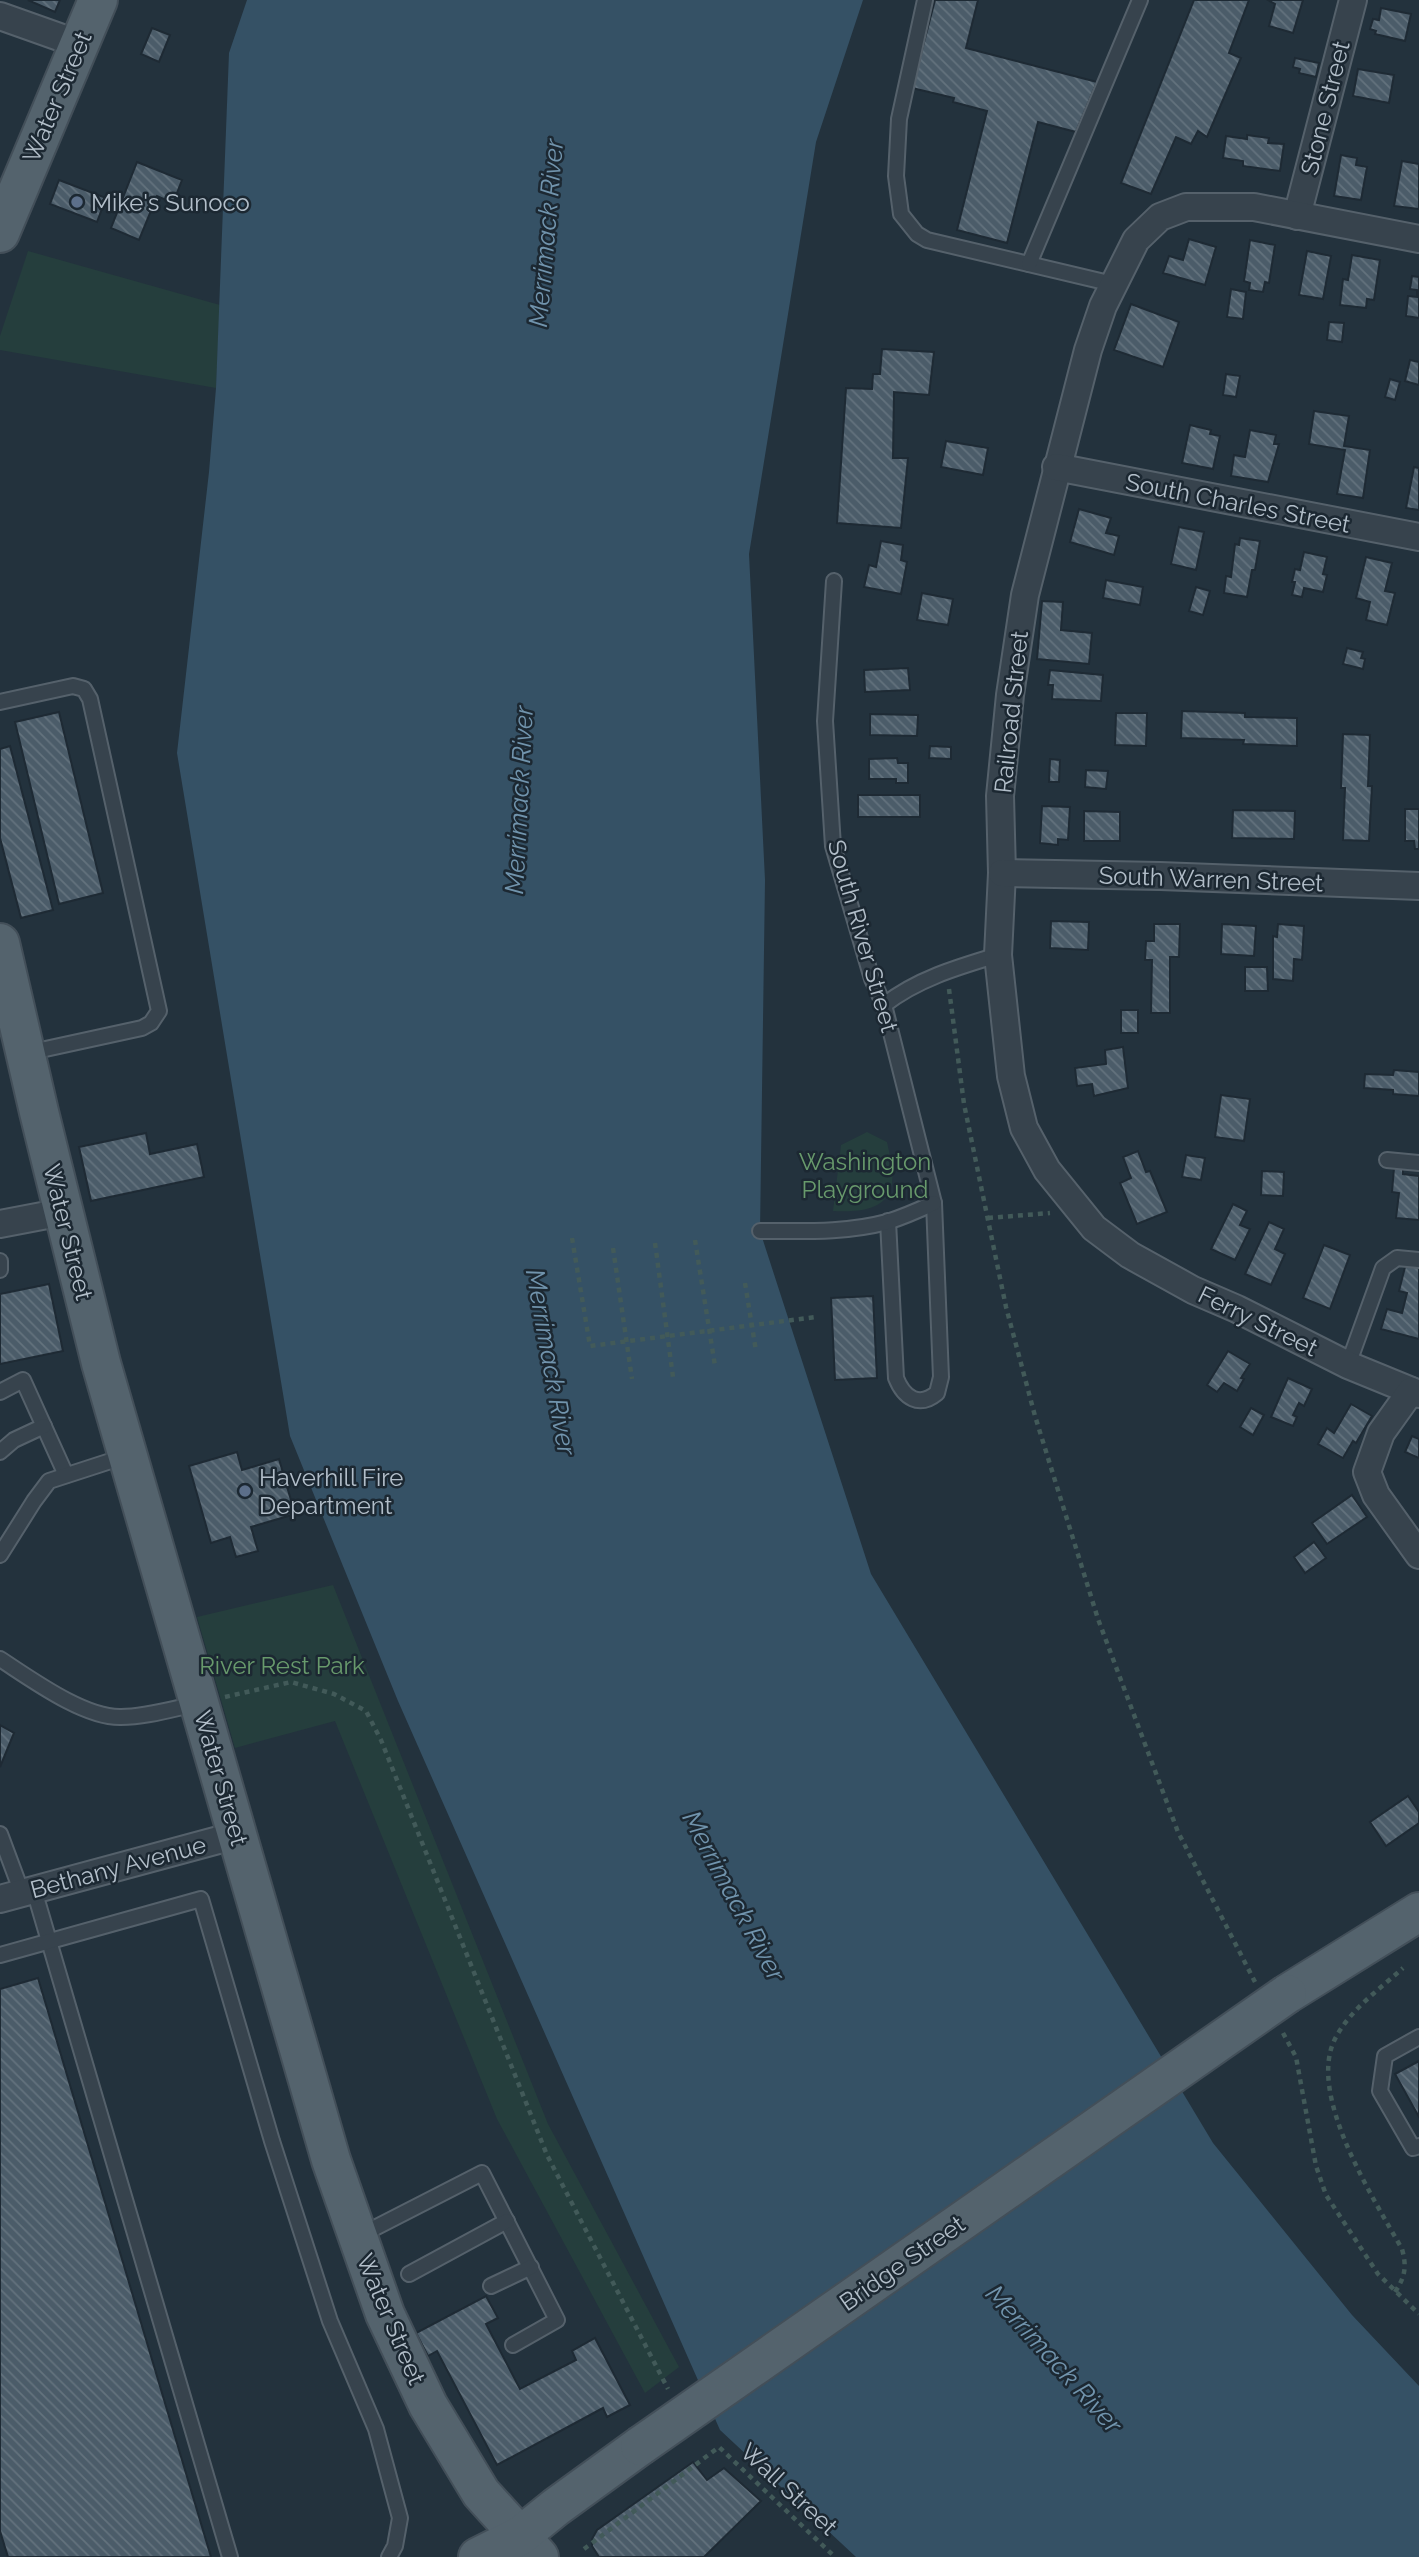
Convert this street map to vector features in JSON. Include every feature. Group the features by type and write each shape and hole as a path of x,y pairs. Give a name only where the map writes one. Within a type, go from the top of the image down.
{"main road":[{"name":"Water Street","path":"0,233 98,0"},
{"name":"Water Street","path":"0,943 20,1046 101,1363 327,2147 356,2237 395,2337 428,2405 481,2493 522,2550"},
{"name":"Bridge Street","path":"478,2557 522,2550 556,2507 640,2446 1274,2002 1419,1912"}],"street":[{"name":"Stone Street","path":"1297,216 1353,0"},
{"path":"0,16 79,44"},
{"name":"Railroad Street","path":"1103,1235 1076,1208 1053,1179 1024,1128 1011,1076 998,955 1002,873 1000,796 1024,595 1088,350 1113,284 1136,240 1160,216 1186,207 1254,207 1297,216"},
{"path":"1297,216 1419,239"},
{"name":"South Charles Street","path":"1056,467 1419,537"},
{"name":"South Warren Street","path":"1002,873 1419,886"},
{"path":"0,1224 63,1212"},
{"name":"Ferry Street","path":"1103,1235 1130,1255 1193,1290 1348,1365 1415,1392"},
{"path":"1415,1392 1381,1433 1367,1472 1376,1495 1419,1555"},
{"name":"Bethany Avenue","path":"19,1894 237,1835"}],"lane":[{"path":"925,0 899,119 896,176 901,214 917,234 927,240 1113,284"},
{"path":"1029,264 1140,0"},
{"name":"South River Street","path":"834,581 825,721 833,846 872,979 884,1005 934,1203 942,1377 937,1393 924,1400 904,1394 896,1378 888,1222"},
{"path":"0,702 73,686 83,688 90,699 159,1011 151,1023 142,1028 20,1046"},
{"path":"884,1005 904,989 998,955"},
{"path":"1387,1160 1419,1163"},
{"path":"761,1231 832,1231 888,1222 934,1203"},
{"path":"1348,1365 1383,1268 1397,1258 1419,1260"},
{"path":"0,1261 0,1270"},
{"path":"0,1392 23,1380 66,1475"},
{"path":"0,1452 14,1440 44,1426"},
{"path":"0,1555 6,1533 49,1481 128,1456"},
{"path":"0,1659 55,1694 99,1714 120,1717 199,1703"},
{"path":"2,1842 19,1894 49,1941 230,2557"},
{"path":"0,1955 201,1899 272,2141 330,2321 376,2429 400,2518 395,2546 389,2557"},
{"path":"1419,2037 1385,2056 1380,2091 1413,2148 1419,2146"},
{"path":"356,2237 482,2173 557,2320 513,2344"},
{"path":"408,2274 507,2221"},
{"path":"491,2286 531,2267"}],"path":[{"path":"947,972 964,1104 1006,1307 1098,1619 1178,1832 1274,2002 1296,2057 1315,2166 1326,2195 1378,2274 1419,2314"},
{"path":"988,1218 1055,1213"},
{"path":"572,1238 590,1346 816,1317"},
{"path":"695,1240 715,1366"},
{"path":"655,1243 673,1377"},
{"path":"613,1248 632,1380"},
{"path":"745,1283 755,1351"},
{"path":"199,1703 291,1682 334,1694 366,1711 382,1740 547,2155 668,2389"},
{"path":"1395,2292 1403,2280 1405,2260 1338,2124 1329,2094 1328,2065 1335,2038 1344,2024 1403,1968"},
{"name":"Wall Street","path":"583,2549 719,2447 835,2557"}],"green space":[{"path":"28,251 220,305 216,388 0,350 0,336"},
{"name":"Washington Playground","path":"867,1132 887,1142 891,1159 891,1188 882,1202 875,1206 833,1211 841,1145"},
{"name":"River Rest Park","path":"333,1585 548,2124 679,2367 645,2393 497,2119 335,1721 235,1748 197,1617"}],"water":[{"name":"Merrimack River","path":"247,0 863,0 816,142 749,554 765,880 760,1231 871,1574 1213,2143 1352,2315 1419,2386 1419,2557 856,2557 720,2430 398,1701 290,1436 177,753 216,388 229,53"}],"building":[{"path":"28,0 60,0 55,12"},
{"path":"935,0 978,0 966,48 1097,82 1076,132 1038,122 1007,243 957,230 987,111 953,102 954,98 912,88"},
{"path":"1194,0 1249,0 1229,53 1241,58 1207,137 1198,131 1191,144 1176,137 1151,194 1121,183"},
{"path":"1268,0 1303,0 1293,33 1269,26 1275,4"},
{"path":"1381,8 1411,14 1405,41 1375,34 1376,31 1370,29 1373,19 1379,20"},
{"path":"152,28 170,35 159,62 141,54"},
{"path":"1295,58 1319,63 1316,77 1299,73 1300,69 1293,67"},
{"path":"1358,69 1394,75 1389,103 1353,96"},
{"path":"1247,135 1269,138 1268,143 1284,144 1280,171 1243,166 1243,161 1223,158 1226,136 1247,139"},
{"path":"1341,155 1357,158 1356,165 1367,167 1361,200 1334,196"},
{"path":"1402,161 1419,164 1419,209 1394,206"},
{"path":"137,162 182,180 173,203 157,196 139,240 111,228"},
{"path":"59,180 106,198 97,222 50,204"},
{"path":"1189,239 1216,247 1205,285 1163,273 1169,256 1183,260"},
{"path":"1250,240 1275,245 1269,283 1265,282 1263,292 1249,290 1250,283 1244,281"},
{"path":"1307,251 1331,256 1323,299 1299,295"},
{"path":"1352,255 1380,260 1374,300 1367,299 1366,308 1340,305 1343,279 1348,280"},
{"path":"1412,276 1419,277 1419,318 1406,316 1408,296 1417,297 1417,290 1410,289"},
{"path":"1231,289 1246,292 1243,319 1227,317"},
{"path":"1131,304 1179,322 1163,367 1114,350"},
{"path":"1329,322 1344,323 1342,342 1327,340"},
{"path":"882,349 934,352 929,395 894,392 893,458 908,458 901,528 837,523 846,388 872,389 873,374 880,374"},
{"path":"1410,360 1419,362 1419,385 1405,381"},
{"path":"1226,374 1240,376 1236,397 1223,395"},
{"path":"1390,379 1400,382 1395,400 1385,397"},
{"path":"1314,411 1349,416 1344,446 1370,450 1363,498 1337,494 1345,450 1309,444"},
{"path":"1190,425 1211,430 1210,434 1220,436 1213,469 1182,463"},
{"path":"1250,430 1276,435 1274,444 1279,444 1268,482 1231,476 1234,455 1245,457"},
{"path":"946,441 988,448 983,475 941,467"},
{"path":"1414,467 1419,468 1419,510 1406,508"},
{"path":"1079,509 1111,518 1106,533 1119,536 1114,555 1070,542"},
{"path":"1179,527 1204,532 1196,570 1171,564"},
{"path":"1240,538 1260,541 1247,597 1224,593 1226,576 1231,577 1235,544 1239,545"},
{"path":"881,541 903,545 901,560 907,562 901,594 864,587 869,565 876,567"},
{"path":"1304,552 1327,557 1323,574 1327,575 1323,592 1304,588 1302,597 1292,595 1295,582 1292,582 1295,569 1300,570"},
{"path":"1366,557 1392,563 1385,591 1395,593 1387,625 1366,620 1370,602 1356,598"},
{"path":"1106,580 1143,587 1140,605 1103,598"},
{"path":"1196,587 1210,591 1203,615 1189,611"},
{"path":"922,593 953,599 948,625 917,620"},
{"path":"1042,601 1063,602 1061,630 1092,633 1089,664 1037,659"},
{"path":"1347,648 1363,652 1363,669 1343,664"},
{"path":"908,668 910,690 865,692 864,670"},
{"path":"1050,670 1103,675 1101,701 1052,699 1053,685 1048,685"},
{"path":"1182,711 1245,713 1245,717 1297,718 1297,746 1243,744 1244,740 1181,738"},
{"path":"59,712 103,893 59,904 15,722"},
{"path":"1116,713 1147,713 1146,746 1115,745"},
{"path":"870,714 918,715 917,736 870,735"},
{"path":"1343,734 1370,735 1368,786 1372,786 1369,841 1343,840"},
{"path":"10,746 53,910 21,918 0,838 0,749"},
{"path":"930,746 951,747 951,759 929,758"},
{"path":"897,758 898,763 908,763 908,783 896,783 896,779 869,779 869,759"},
{"path":"1050,759 1060,760 1059,782 1049,782"},
{"path":"1086,770 1108,771 1106,789 1085,787"},
{"path":"858,795 920,795 920,817 858,817"},
{"path":"1042,806 1070,807 1068,840 1058,839 1058,845 1040,843"},
{"path":"1405,809 1419,809 1419,849 1415,849 1414,841 1405,841"},
{"path":"1233,810 1295,811 1294,839 1232,838"},
{"path":"1084,811 1120,812 1120,841 1084,841"},
{"path":"1051,921 1089,922 1088,950 1050,948"},
{"path":"1154,924 1180,924 1179,957 1170,957 1170,1013 1151,1013 1152,960 1145,960 1146,941 1154,941"},
{"path":"1222,924 1256,926 1254,956 1221,954"},
{"path":"1278,924 1304,926 1302,960 1294,959 1293,981 1273,979 1273,936 1277,937"},
{"path":"1245,967 1267,967 1268,991 1245,991"},
{"path":"1121,1010 1138,1010 1138,1033 1121,1033"},
{"path":"1123,1047 1128,1088 1094,1096 1092,1084 1077,1086 1075,1068 1106,1064 1105,1050"},
{"path":"1394,1070 1419,1072 1419,1096 1393,1094 1393,1090 1364,1088 1365,1074 1393,1075"},
{"path":"1221,1095 1250,1099 1244,1141 1215,1137"},
{"path":"146,1133 150,1154 197,1144 204,1177 91,1201 79,1147"},
{"path":"1138,1151 1146,1172 1150,1171 1167,1212 1137,1224 1120,1183 1131,1178 1123,1157"},
{"path":"1186,1155 1205,1158 1201,1180 1182,1177"},
{"path":"1394,1168 1403,1169 1403,1174 1419,1176 1419,1220 1396,1218 1399,1193 1392,1192"},
{"path":"1262,1171 1284,1172 1283,1196 1261,1195"},
{"path":"1233,1204 1247,1211 1240,1225 1250,1229 1235,1260 1211,1249"},
{"path":"1269,1222 1284,1229 1275,1249 1285,1254 1271,1285 1245,1274"},
{"path":"1324,1245 1350,1255 1330,1309 1303,1298"},
{"path":"1406,1263 1419,1266 1419,1339 1381,1329 1387,1309 1402,1313 1407,1293 1399,1291"},
{"path":"49,1284 63,1351 0,1364 0,1294"},
{"path":"873,1296 877,1378 835,1380 831,1298"},
{"path":"1228,1351 1250,1364 1237,1391 1224,1383 1217,1392 1207,1385"},
{"path":"1288,1378 1312,1389 1304,1406 1299,1403 1293,1415 1297,1417 1293,1426 1271,1417"},
{"path":"1351,1404 1372,1416 1356,1443 1353,1441 1343,1458 1318,1444 1327,1428 1334,1433"},
{"path":"1251,1408 1264,1415 1253,1435 1240,1427"},
{"path":"1412,1436 1419,1439 1419,1458 1405,1452"},
{"path":"237,1452 242,1470 279,1459 295,1514 251,1527 258,1551 236,1557 230,1537 211,1543 189,1466"},
{"path":"1352,1495 1367,1517 1327,1544 1312,1523"},
{"path":"1314,1542 1326,1558 1305,1573 1294,1557"},
{"path":"0,1725 14,1733 0,1767"},
{"path":"1408,1796 1419,1812 1419,1823 1386,1846 1370,1822"},
{"path":"38,1978 211,2557 8,2557 0,2531 0,1989"},
{"path":"1419,2061 1419,2117 1395,2074"},
{"path":"486,2296 498,2318 486,2324 520,2389 576,2360 572,2351 595,2338 630,2405 607,2417 603,2408 497,2465 437,2351 428,2356 416,2333"},
{"path":"693,2462 707,2480 724,2468 761,2501 704,2557 599,2557 592,2546 597,2530"}],"place":[{"name":"Mike's Sunoco","path":"77,202"},
{"name":"Haverhill Fire Department","path":"245,1491"}]}
